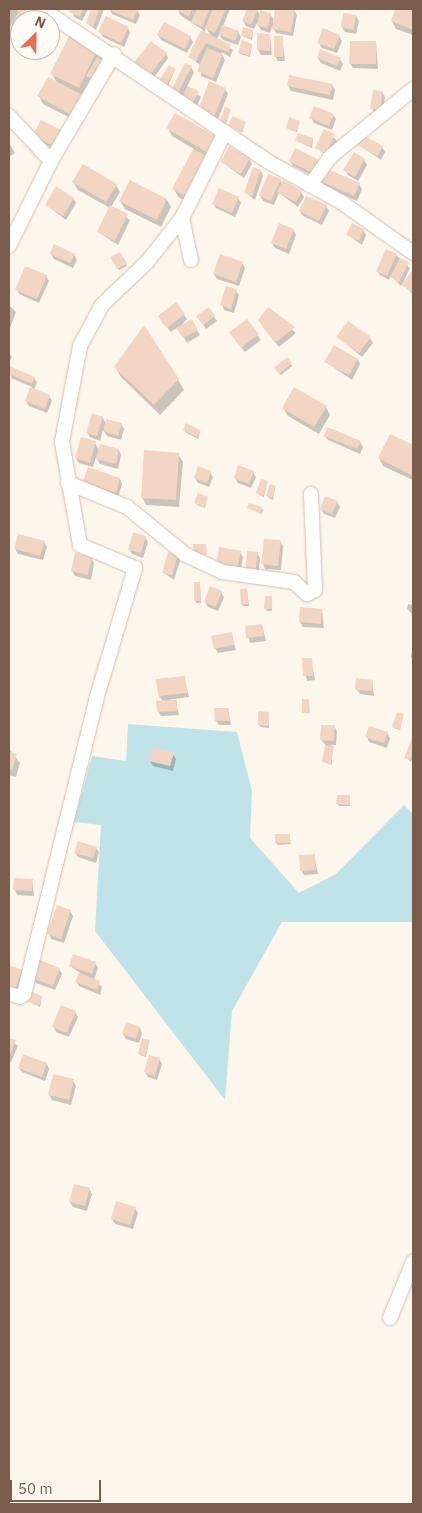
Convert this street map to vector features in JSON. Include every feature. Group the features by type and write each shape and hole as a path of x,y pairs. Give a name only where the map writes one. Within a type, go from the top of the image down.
{"street":[{"path":"42,9 114,54 225,132 310,185 342,202 413,253"},
{"path":"9,246 51,161 114,54"},
{"path":"310,185 330,157 413,89"},
{"path":"9,116 51,161"},
{"path":"9,994 20,997 24,994 96,700 136,568 80,545 62,442 80,346 102,305 147,262 182,218 225,132"},
{"path":"182,218 191,260"},
{"path":"68,483 128,507 186,554 222,572 294,582 307,594 315,590 311,494"},
{"path":"390,1318 413,1262"}],"water":[{"path":"128,724 237,732 252,791 250,838 299,893 336,874 404,805 413,814 413,922 282,922 232,1011 225,1100 95,931 101,825 74,822 92,756 126,761"}],"building":[{"path":"71,9 83,9 80,17 69,12"},
{"path":"91,9 100,9 93,26 86,23"},
{"path":"107,9 138,9 133,20"},
{"path":"176,9 192,9 189,17"},
{"path":"197,9 210,9 202,27 191,22"},
{"path":"213,9 226,9 215,33 205,28"},
{"path":"247,9 258,9 251,25 242,21"},
{"path":"275,9 295,9 291,32 272,29"},
{"path":"395,9 413,9 413,30 391,21"},
{"path":"260,10 271,13 268,28 257,26"},
{"path":"343,13 356,15 354,30 341,27"},
{"path":"106,16 129,27 121,43 98,32"},
{"path":"164,22 191,36 185,49 157,35"},
{"path":"222,25 239,31 235,41 219,35"},
{"path":"243,27 254,30 251,38 241,36"},
{"path":"323,28 340,35 334,49 317,43"},
{"path":"201,30 231,45 228,52 206,43 196,61 188,57"},
{"path":"257,33 270,34 270,51 257,50"},
{"path":"70,34 98,48 79,88 50,74 57,60 60,60 60,54"},
{"path":"274,36 283,36 283,57 274,57"},
{"path":"242,40 252,44 249,56 238,52"},
{"path":"151,41 167,53 149,76 133,64"},
{"path":"350,41 376,41 376,64 349,64"},
{"path":"207,48 223,54 213,78 197,71"},
{"path":"320,49 341,58 337,66 317,58"},
{"path":"97,57 106,62 95,81 86,76"},
{"path":"185,63 192,66 178,93 171,90"},
{"path":"169,65 176,69 166,85 159,81"},
{"path":"289,75 333,84 330,95 287,86"},
{"path":"48,77 84,96 73,116 37,96"},
{"path":"209,81 226,88 214,117 198,111"},
{"path":"187,86 199,91 193,103 182,98"},
{"path":"373,90 382,91 381,110 370,109"},
{"path":"314,106 334,114 329,126 309,118"},
{"path":"225,107 231,109 225,123 220,121"},
{"path":"175,113 217,137 208,153 166,128"},
{"path":"233,116 246,122 241,132 228,125"},
{"path":"289,117 300,121 296,131 286,128"},
{"path":"41,120 63,131 55,147 33,135"},
{"path":"324,129 335,134 327,154 315,148"},
{"path":"298,133 313,138 311,146 295,141"},
{"path":"362,135 383,146 378,156 357,145"},
{"path":"229,146 250,158 241,174 221,162"},
{"path":"295,148 319,160 312,173 289,161"},
{"path":"193,149 209,157 189,198 172,189"},
{"path":"354,152 365,159 355,177 343,170"},
{"path":"83,164 117,184 106,202 72,182"},
{"path":"253,167 261,170 252,196 244,193"},
{"path":"325,168 360,183 354,196 320,181"},
{"path":"268,174 281,179 271,201 259,196"},
{"path":"130,180 167,199 157,220 119,201"},
{"path":"283,180 302,191 296,202 277,192"},
{"path":"56,186 74,198 63,216 45,205"},
{"path":"219,188 239,197 232,213 212,204"},
{"path":"306,196 327,205 319,221 299,211"},
{"path":"110,205 128,214 115,241 97,232"},
{"path":"279,223 294,229 286,249 271,243"},
{"path":"352,223 364,229 359,241 346,235"},
{"path":"54,244 75,254 70,263 50,254"},
{"path":"386,249 397,254 387,276 376,271"},
{"path":"120,252 127,263 117,269 110,257"},
{"path":"220,254 243,262 236,282 213,274"},
{"path":"400,258 409,262 399,282 390,277"},
{"path":"25,266 47,275 37,299 15,290"},
{"path":"413,269 413,293 402,285"},
{"path":"226,286 237,289 231,309 220,305"},
{"path":"176,302 185,314 167,328 158,316"},
{"path":"209,307 215,316 203,325 196,316"},
{"path":"268,307 295,327 275,343 258,320"},
{"path":"192,319 198,330 183,338 176,328"},
{"path":"247,319 259,334 241,348 229,332"},
{"path":"348,321 371,337 359,353 336,337"},
{"path":"144,325 179,379 154,405 114,367"},
{"path":"334,345 358,359 349,375 324,362"},
{"path":"287,357 292,363 279,374 274,368"},
{"path":"9,366 35,377 32,384 9,374"},
{"path":"30,387 50,395 45,409 25,401"},
{"path":"294,387 327,406 314,427 282,408"},
{"path":"92,413 103,417 97,436 86,433"},
{"path":"106,419 122,423 118,436 103,431"},
{"path":"186,423 200,430 197,437 183,430"},
{"path":"327,427 361,441 357,449 324,436"},
{"path":"390,434 413,445 413,476 378,458"},
{"path":"81,437 96,441 90,463 75,458"},
{"path":"100,444 119,449 116,464 96,459"},
{"path":"144,450 179,453 176,500 141,498"},
{"path":"238,465 254,471 249,484 234,478"},
{"path":"198,466 211,471 207,483 194,478"},
{"path":"88,467 120,478 116,493 83,482"},
{"path":"261,479 268,481 263,496 256,493"},
{"path":"270,484 276,486 272,498 266,496"},
{"path":"198,493 208,497 204,507 194,503"},
{"path":"325,496 338,501 332,514 320,509"},
{"path":"249,503 262,507 260,513 247,508"},
{"path":"133,532 146,536 141,553 128,550"},
{"path":"18,534 45,541 40,556 14,549"},
{"path":"264,539 281,540 278,566 261,564"},
{"path":"193,544 206,544 207,555 194,556"},
{"path":"219,547 241,551 237,570 216,565"},
{"path":"247,551 258,552 255,575 245,574"},
{"path":"168,552 178,555 172,575 162,573"},
{"path":"75,553 92,557 88,575 71,571"},
{"path":"194,582 200,582 200,601 194,601"},
{"path":"210,586 222,591 216,607 204,602"},
{"path":"247,588 248,604 241,605 240,589"},
{"path":"265,596 272,596 272,609 264,609"},
{"path":"300,607 322,609 321,624 299,622"},
{"path":"262,624 264,636 246,638 245,626"},
{"path":"232,632 234,645 214,649 211,636"},
{"path":"302,658 312,658 313,676 303,676"},
{"path":"185,676 187,693 158,696 156,679"},
{"path":"356,678 373,680 372,691 355,690"},
{"path":"302,699 309,699 310,713 302,713"},
{"path":"177,700 177,711 157,712 156,701"},
{"path":"214,708 229,708 229,721 215,721"},
{"path":"258,711 269,712 268,726 258,725"},
{"path":"397,712 404,714 400,729 392,727"},
{"path":"321,725 335,725 334,741 320,740"},
{"path":"369,726 388,732 384,743 365,737"},
{"path":"413,735 413,752 410,760 404,758"},
{"path":"325,745 334,746 331,764 322,762"},
{"path":"153,747 174,753 170,766 149,761"},
{"path":"9,752 17,754 12,770 9,769"},
{"path":"337,795 350,795 350,805 336,804"},
{"path":"275,834 290,834 290,843 275,843"},
{"path":"78,841 97,847 93,858 74,853"},
{"path":"315,854 316,870 300,871 299,855"},
{"path":"14,878 33,879 32,891 13,890"},
{"path":"57,905 71,910 61,939 47,934"},
{"path":"73,954 96,962 92,974 69,966"},
{"path":"40,960 60,968 53,986 32,978"},
{"path":"9,965 22,970 15,990 9,988"},
{"path":"79,973 100,981 97,990 75,982"},
{"path":"30,991 42,996 39,1006 26,1001"},
{"path":"61,1005 76,1011 67,1033 52,1027"},
{"path":"126,1022 140,1027 136,1039 122,1034"},
{"path":"9,1038 16,1040 9,1057"},
{"path":"142,1038 150,1040 145,1056 138,1053"},
{"path":"23,1054 47,1063 42,1077 18,1068"},
{"path":"149,1055 160,1058 155,1076 144,1072"},
{"path":"53,1074 74,1079 69,1100 48,1095"},
{"path":"74,1184 90,1188 85,1206 69,1202"},
{"path":"116,1201 136,1207 130,1225 111,1219"}]}
